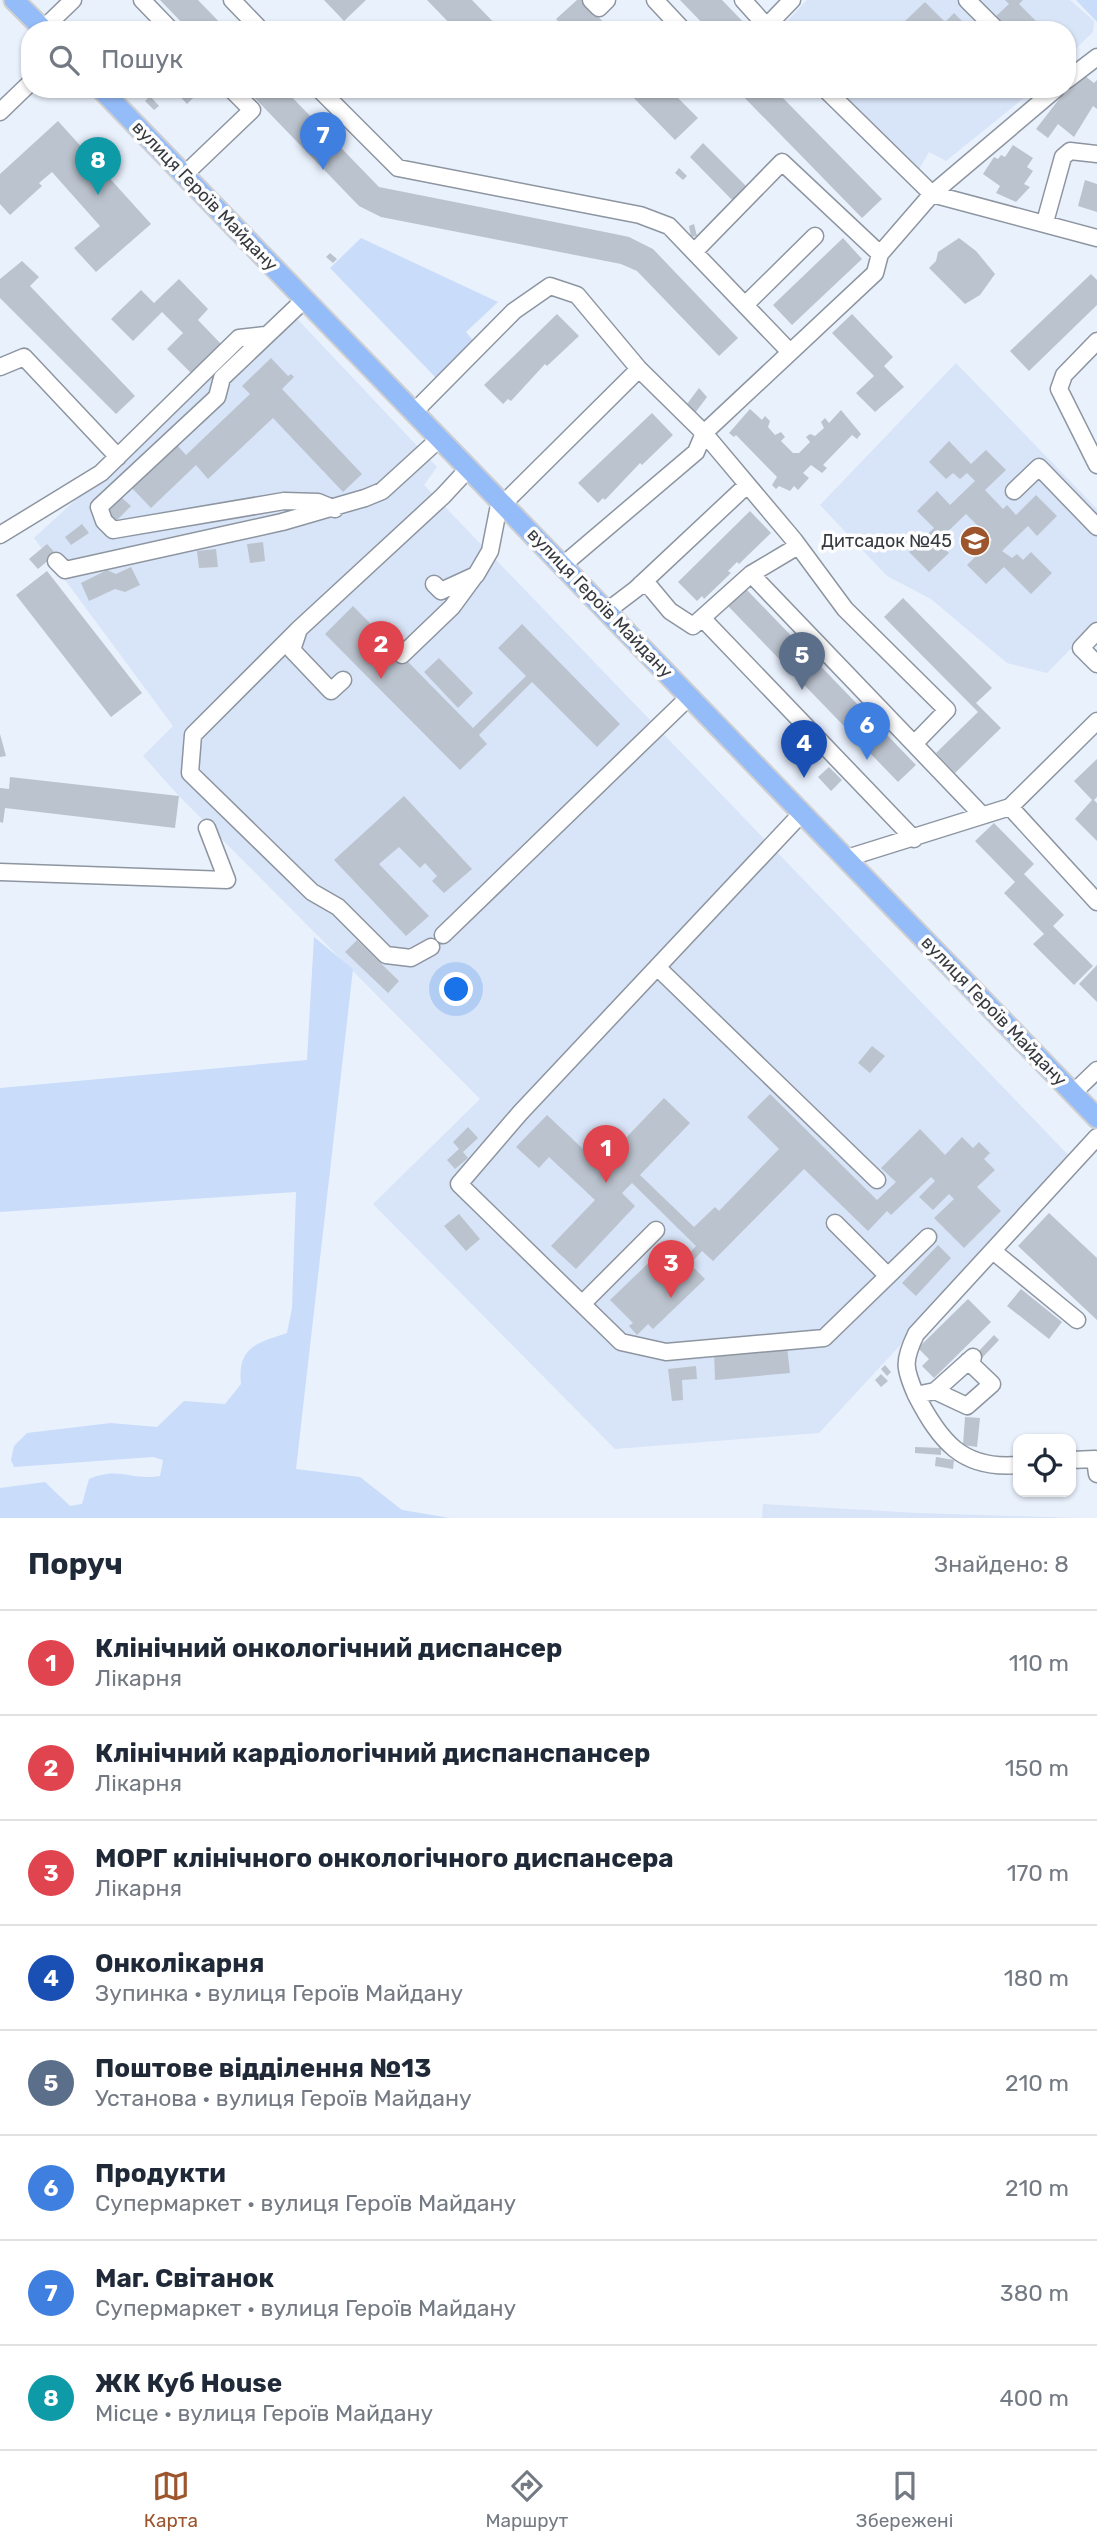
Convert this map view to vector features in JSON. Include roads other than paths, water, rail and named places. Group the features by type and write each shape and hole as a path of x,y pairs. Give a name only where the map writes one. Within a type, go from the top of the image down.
{"main road":[{"path":"14,0 35,21"},
{"name":"вулиця Героїв Майдану","path":"110,98 1097,1118"}],"street":[{"path":"51,21 73,0"},
{"path":"142,0 160,21"},
{"path":"232,0 252,21"},
{"path":"591,0 599,8 607,0"},
{"path":"655,0 675,21"},
{"path":"743,0 760,21"},
{"path":"772,21 792,0"},
{"path":"968,0 988,21"},
{"path":"1076,73 1097,57"},
{"path":"0,112 21,92"},
{"path":"184,175 252,110 240,98"},
{"path":"328,98 398,168 640,215 669,226 790,352"},
{"path":"834,98 932,194 1097,238"},
{"path":"563,565 696,452 704,433 875,273 880,254 932,194 1045,98"},
{"path":"1045,222 1063,157 1070,151 1097,154"},
{"path":"694,252 782,162 880,254"},
{"path":"745,305 815,236"},
{"path":"414,412 514,311 550,286 577,295 639,369 704,433 798,546 845,609 947,710 914,744"},
{"path":"304,299 222,378 217,397 99,507 100,513 113,530 284,501 318,502 335,509"},
{"path":"0,535 101,473 239,338 265,335"},
{"path":"1097,341 1064,375 1059,389 1097,465"},
{"path":"0,368 24,357 118,457"},
{"path":"402,655 452,607 476,575 490,551 502,502 639,369"},
{"path":"56,561 65,570 335,509 383,491 439,439"},
{"path":"1014,491 1039,467 1097,527"},
{"path":"431,947 411,958 386,955 338,907 312,892 190,773 193,735 299,629 443,496 468,469"},
{"path":"607,611 641,584 747,485"},
{"path":"641,584 650,587 670,611 693,626 751,574 798,546"},
{"path":"751,574 981,814"},
{"path":"434,584 441,591 476,575"},
{"path":"703,619 914,839"},
{"path":"299,629 292,650 331,691 343,680"},
{"path":"1097,631 1081,648 1097,664"},
{"path":"443,935 690,695"},
{"path":"847,858 1010,807 1097,721"},
{"path":"1010,807 1097,902"},
{"path":"802,813 520,1113 460,1184 621,1342 666,1352 824,1338 928,1237"},
{"path":"0,872 227,880 207,828"},
{"path":"657,967 877,1180"},
{"path":"1073,1093 1097,1070"},
{"path":"1013,1465 1002,1466 966,1458 939,1436 907,1375 906,1356 916,1334 1097,1138"},
{"path":"835,1223 888,1276"},
{"path":"582,1304 656,1230"},
{"path":"993,1251 1077,1320"},
{"path":"916,1395 934,1391 971,1359 992,1384 967,1406 934,1391"},
{"path":"1076,1462 1096,1464"}],"place":[{"name":"Маг. Світанок","path":"323,170"},
{"name":"ЖК Куб House","path":"98,195"},
{"name":"Дитсадок №45","path":"975,541"},
{"name":"Клінічний кардіологічний диспанспансер","path":"381,679"},
{"name":"Поштове відділення №13","path":"802,690"},
{"name":"Продукти","path":"867,760"},
{"name":"Онколікарня","path":"804,778"},
{"name":"Клінічний онкологічний диспансер","path":"606,1183"},
{"name":"МОРГ клінічного онкологічного диспансера","path":"671,1298"}]}
